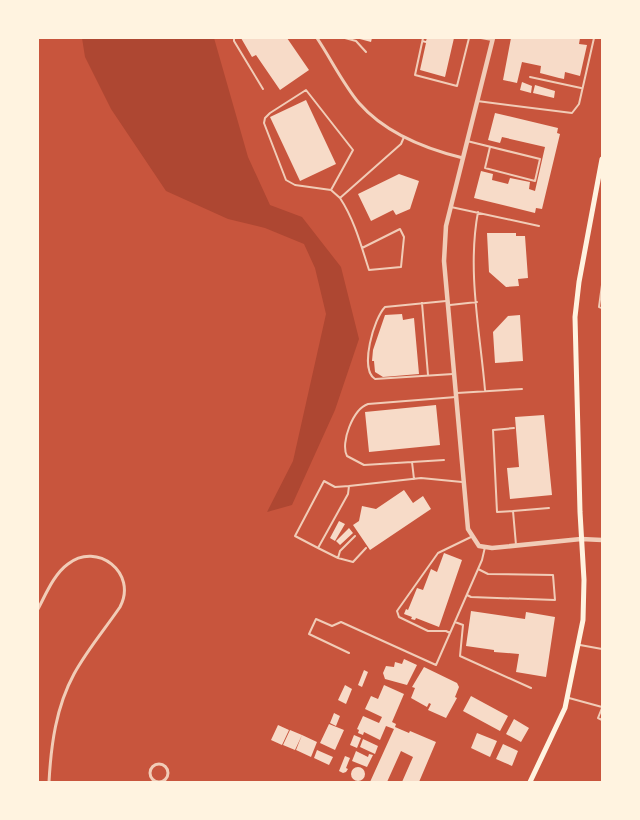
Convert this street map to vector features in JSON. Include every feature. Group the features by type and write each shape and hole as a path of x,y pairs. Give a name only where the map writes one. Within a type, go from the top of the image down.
{"main road":[{"path":"530,782 564,708 583,620 584,580 581,539 575,317 579,282 602,159"}],"street":[{"path":"317,38 359,103 375,117 404,137 428,148 463,158"},
{"path":"492,39 446,226 444,261 468,529 479,546 485,547 581,539 602,540"},
{"path":"38,609 63,568 73,560 92,556 110,562 126,584 123,602 97,639 70,684 56,719 51,744 49,782"},
{"path":"159,764 165,767 168,774 165,780 160,782 152,779 150,774 154,766 159,764"}],"lane":[{"path":"234,38 263,89"},
{"path":"345,38 356,41 366,52"},
{"path":"423,38 415,76 457,86 469,38"},
{"path":"480,38 492,39"},
{"path":"477,101 572,113 577,109 594,38"},
{"path":"530,77 582,88"},
{"path":"331,190 353,150 306,90 270,113 265,118 264,123 286,180 295,185 331,190 340,198 349,211 369,270 401,267 404,237 400,229 362,248"},
{"path":"340,198 401,144 404,137"},
{"path":"467,141 540,159 535,181 485,168 490,147"},
{"path":"451,206 539,226"},
{"path":"478,212 473,249 485,390"},
{"path":"602,285 599,308 602,308"},
{"path":"455,373 375,379 370,376 368,369 370,344 382,310 388,306 477,302"},
{"path":"422,303 428,375"},
{"path":"444,460 364,465 347,456 344,442 359,409 368,404 457,395 485,390 522,389"},
{"path":"514,428 493,430 497,512 549,508"},
{"path":"412,462 414,479"},
{"path":"366,548 353,562 338,558 295,536 324,481 335,487 414,479 464,482"},
{"path":"318,548 348,494 349,486"},
{"path":"513,511 516,545"},
{"path":"338,558 340,551 355,536"},
{"path":"450,633 446,631 428,631 399,618 397,611 438,553 472,537"},
{"path":"349,653 309,634 316,619 332,626 341,622 436,666 478,569 485,547"},
{"path":"467,594 471,597 555,600 553,575 488,574 478,569"},
{"path":"455,622 463,625 460,656 531,688"},
{"path":"578,645 602,649"},
{"path":"567,697 602,707 598,718 602,720"}],"shaded area":[{"path":"82,38 214,38 248,157 270,205 302,217 341,267 359,339 335,410 292,505 267,512 293,461 326,314 315,268 304,244 265,228 228,219 166,191 111,109 85,57"}],"building":[{"path":"241,38 287,38 309,70 280,90 256,55 252,57"},
{"path":"356,38 372,38 371,42"},
{"path":"427,38 454,38 445,77 420,70 426,43 422,42 422,40 426,41"},
{"path":"511,38 580,38 579,44 587,45 580,76 565,72 564,79 559,78 540,73 541,66 522,62 517,83 503,80"},
{"path":"522,82 532,86 531,93 520,90"},
{"path":"535,85 555,91 554,98 533,93"},
{"path":"306,100 336,164 300,181 270,117"},
{"path":"495,113 558,128 557,133 560,134 542,209 536,208 535,213 474,198 481,171 493,174 492,180 508,184 510,178 530,182 529,189 535,191 545,147 502,137 500,143 488,140"},
{"path":"399,174 419,181 410,209 396,215 393,210 371,221 358,194"},
{"path":"487,233 516,233 516,236 525,236 528,278 518,279 519,286 506,287 489,272"},
{"path":"402,314 403,320 414,318 419,374 383,377 375,372 374,361 372,361 373,350 385,315"},
{"path":"520,315 523,361 495,363 493,332 508,316"},
{"path":"436,405 440,445 369,452 365,412"},
{"path":"544,415 552,495 510,499 507,468 519,467 515,417"},
{"path":"404,490 413,503 423,496 431,509 370,550 353,525 359,521 362,506 376,509"},
{"path":"339,521 345,524 335,541 330,538"},
{"path":"349,528 353,533 340,545 336,541"},
{"path":"444,553 462,560 439,627 416,618 415,620 411,619 412,617 404,614 406,609 408,610 417,588 423,590 431,569 437,572"},
{"path":"471,611 525,619 526,612 555,617 546,677 516,672 519,654 494,652 494,650 466,646"},
{"path":"404,659 417,665 407,685 385,679 383,673 386,666 394,667 395,662 402,664"},
{"path":"424,667 457,683 459,687 455,697 457,698 446,718 428,710 431,704 429,703 427,707 411,698 415,688 412,687"},
{"path":"364,670 368,672 362,687 358,685"},
{"path":"345,685 352,689 346,704 338,700"},
{"path":"384,685 404,694 392,722 396,724 395,727 436,742 419,782 402,782 413,757 401,751 387,782 370,782 394,729 386,726 380,740 364,732 363,735 358,733 359,730 357,729 363,716 379,723 382,717 365,709 371,696 378,699"},
{"path":"471,696 508,716 500,731 463,711"},
{"path":"334,713 340,716 336,726 330,723"},
{"path":"514,719 529,728 521,742 506,734"},
{"path":"329,724 344,730 335,750 320,743"},
{"path":"278,725 289,730 282,745 271,740"},
{"path":"290,730 302,735 295,750 283,745"},
{"path":"477,733 497,741 490,757 471,748"},
{"path":"302,735 317,742 311,757 296,750"},
{"path":"354,735 361,738 357,748 350,745"},
{"path":"363,739 378,746 375,754 360,747"},
{"path":"503,744 518,751 512,766 496,759"},
{"path":"317,750 333,757 329,765 314,758"},
{"path":"356,751 368,757 369,754 373,755 367,767 352,761"},
{"path":"345,756 350,758 346,768 348,769 343,773 339,771"},
{"path":"358,767 363,769 365,774 363,779 358,781 353,779 351,774 353,769"}]}
